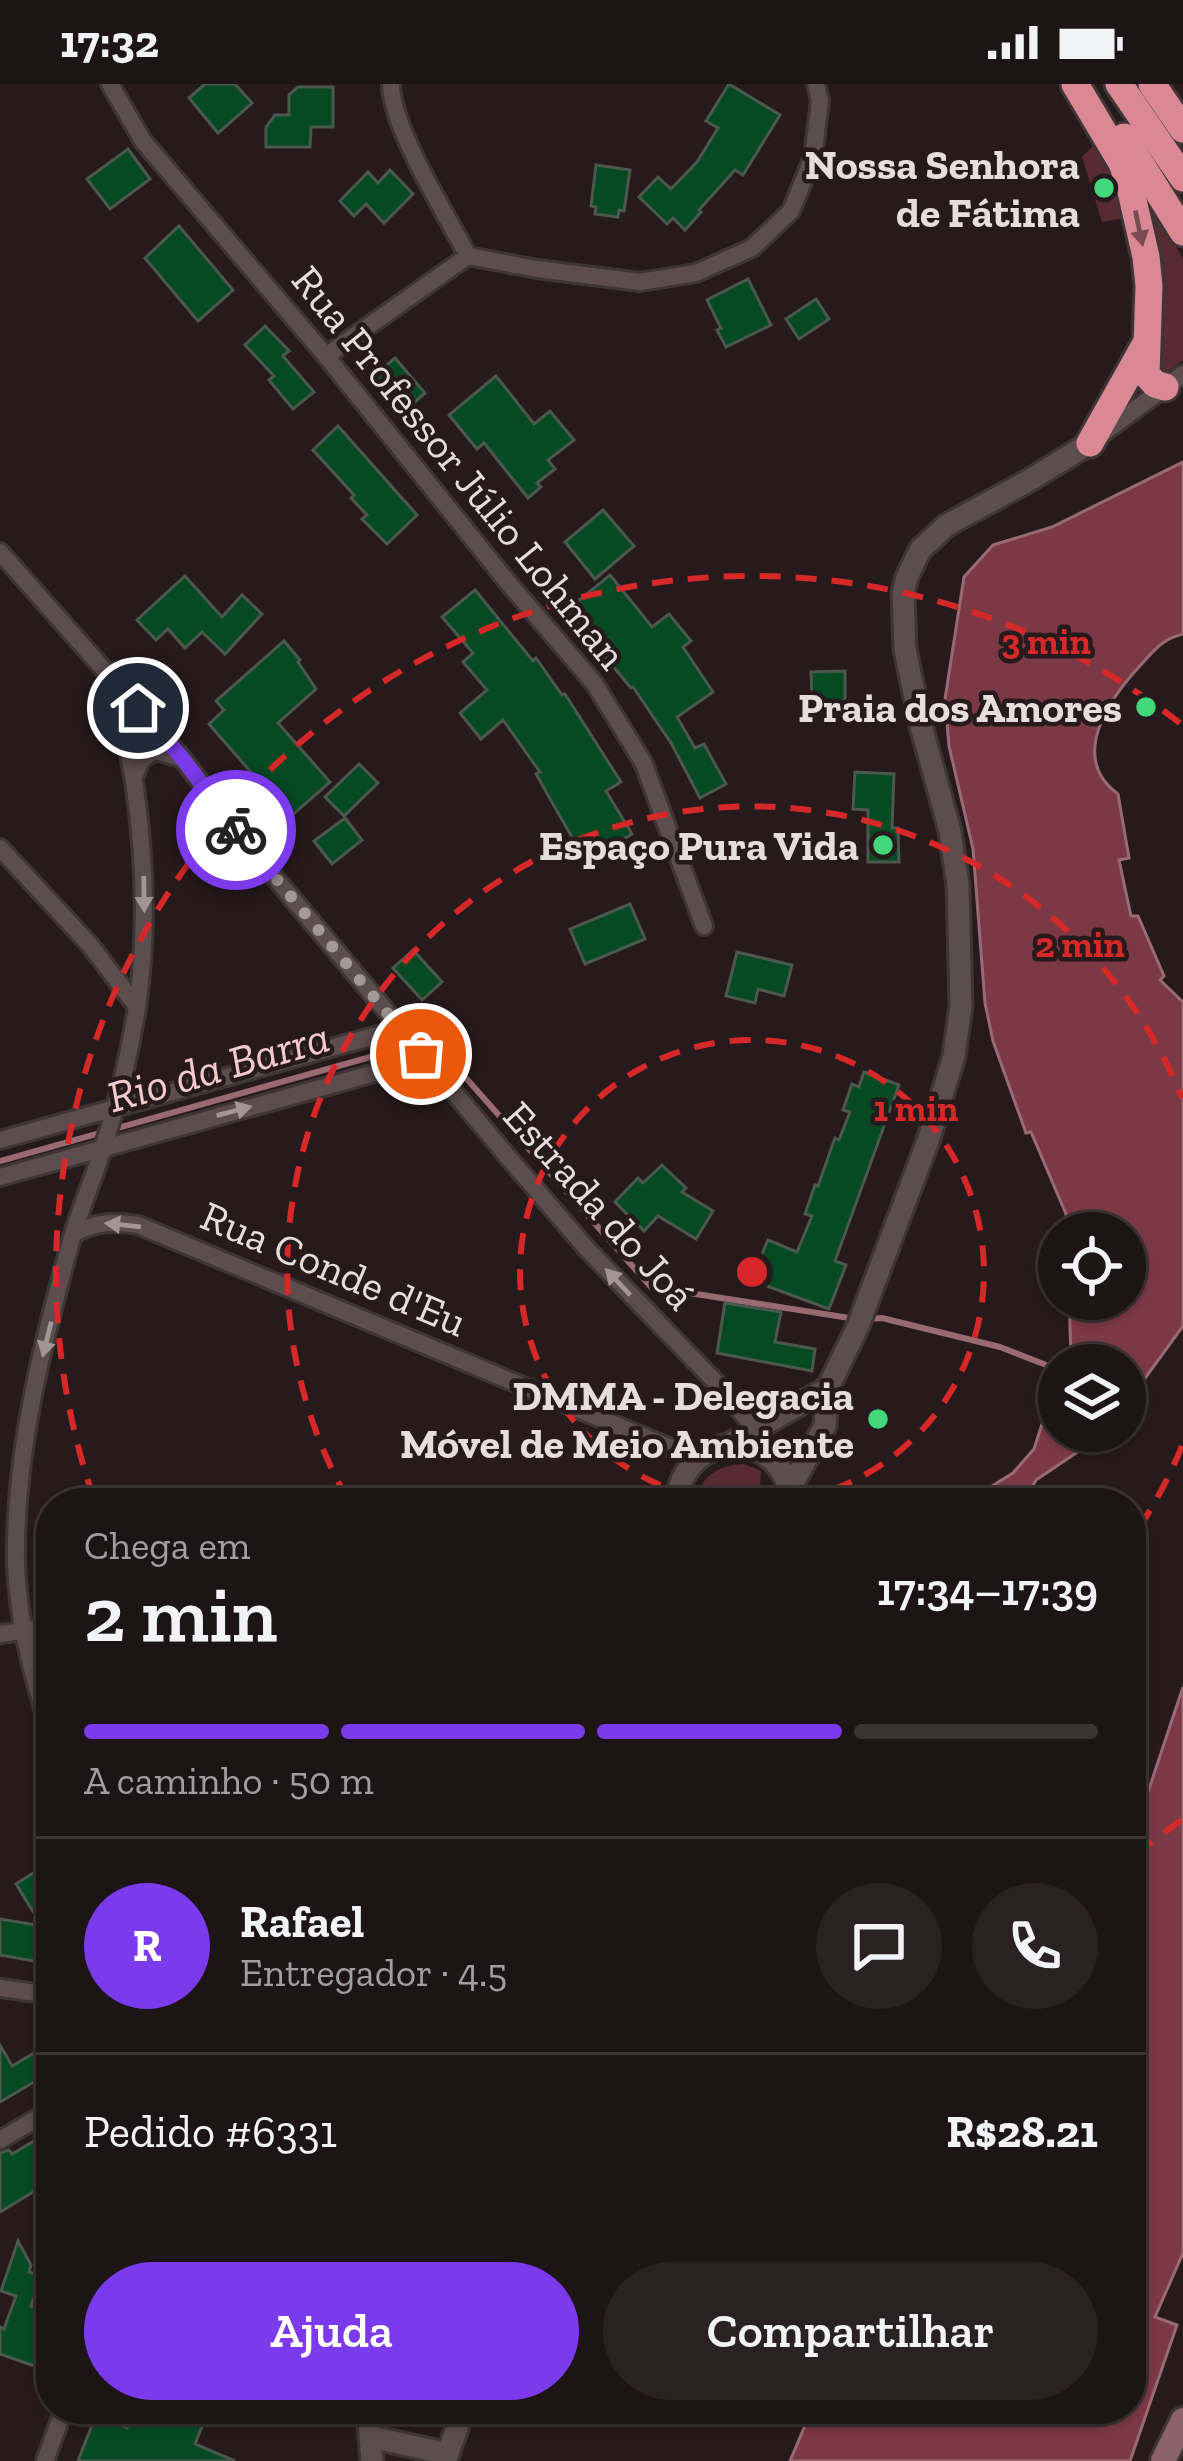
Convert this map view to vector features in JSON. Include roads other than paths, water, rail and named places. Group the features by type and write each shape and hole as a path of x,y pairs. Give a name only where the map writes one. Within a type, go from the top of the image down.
{"highway":[{"path":"1075,84 1116,151 1130,187 1149,286 1146,374 1155,384 1174,380"},
{"path":"1088,84 1183,232"},
{"path":"1120,84 1183,178"},
{"path":"1152,84 1183,129"},
{"path":"1090,443 1146,341"}],"main road":[{"path":"1163,2461 1183,2420"}],"street":[{"name":"Rua Professor Júlio Lohman","path":"110,84 143,141 594,683 643,762 704,926"},
{"path":"391,84 404,134 467,256"},
{"path":"326,356 467,256 640,282 696,273 752,248 791,211 813,157 820,101 816,84"},
{"path":"794,1488 824,1426 828,1388 860,1318 943,1099 961,1006 956,867 912,687 903,593 920,550 933,535 1090,443 1174,380"},
{"name":"Estrada do Joá","path":"0,552 182,758 401,1031 587,1249 727,1394 777,1464"},
{"path":"36,1697 8,1630 30,1408 74,1233 112,1114 136,1007 145,900 134,777 116,683"},
{"path":"134,777 141,760 155,751 182,758"},
{"path":"0,848 90,945 136,1007"},
{"path":"0,1140 112,1114 401,1031"},
{"path":"0,1177 104,1143 423,1057"},
{"name":"Rua Conde d'Eu","path":"74,1233 112,1221 138,1225 697,1459"},
{"path":"680,1488 697,1459 828,1388"},
{"path":"798,1407 824,1426"},
{"path":"728,1445 755,1448 777,1464 788,1488"},
{"path":"0,1988 36,1993"},
{"path":"0,2140 36,2119"},
{"path":"45,2461 59,2424"},
{"path":"370,2424 373,2461"},
{"path":"371,2438 446,2457 458,2424"}],"waterway":[{"name":"Rio da Barra","path":"0,1161 399,1049 413,1050"},
{"name":"Rio da Barra","path":"426,1050 442,1051 651,1287 856,1319"},
{"name":"Rio da Barra","path":"869,1319 882,1318 1000,1347 1038,1362"}],"place":[{"name":"Nossa Senhora de Fátima","path":"1104,188"},
{"name":"Praia dos Amores","path":"1146,707"},
{"name":"Espaço Pura Vida","path":"883,845"},
{"name":"DMMA - Delegacia Móvel de Meio Ambiente","path":"878,1419"}]}
